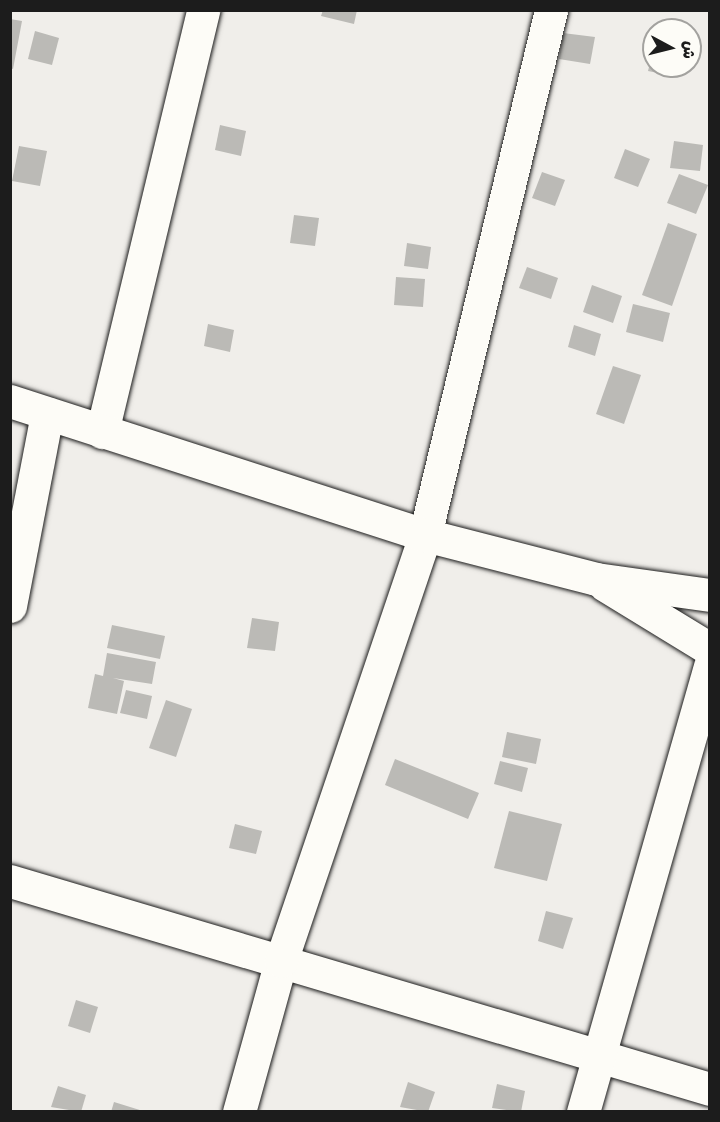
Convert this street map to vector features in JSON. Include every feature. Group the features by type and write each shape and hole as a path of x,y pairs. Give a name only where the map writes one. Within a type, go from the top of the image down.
{"street":[{"path":"102,432 203,10"},
{"path":"239,1112 281,961 425,536 551,10"},
{"path":"10,401 425,536 596,579 710,595"},
{"path":"10,606 47,414"},
{"path":"596,579 710,649"},
{"path":"583,1112 597,1055 710,666"},
{"path":"10,881 710,1089"}],"building":[{"path":"323,10 357,10 354,24 321,16"},
{"path":"10,19 22,21 13,69 10,68"},
{"path":"35,31 59,38 52,65 28,59"},
{"path":"563,33 595,37 590,64 559,59"},
{"path":"220,125 246,131 241,156 215,150"},
{"path":"674,141 703,145 700,171 670,168"},
{"path":"19,146 47,151 40,186 12,181"},
{"path":"625,149 650,159 638,187 614,178"},
{"path":"542,172 565,180 555,206 532,198"},
{"path":"679,174 708,185 696,214 667,203"},
{"path":"294,215 319,218 315,246 290,243"},
{"path":"668,223 697,234 672,306 642,295"},
{"path":"407,243 431,247 428,269 404,266"},
{"path":"527,267 558,278 551,299 519,288"},
{"path":"396,277 425,279 423,307 394,305"},
{"path":"592,285 622,296 613,323 583,312"},
{"path":"633,304 670,313 663,342 626,332"},
{"path":"208,324 234,330 230,352 204,346"},
{"path":"574,325 601,334 595,356 568,347"},
{"path":"613,366 641,375 624,424 596,414"},
{"path":"252,618 279,622 275,651 247,648"},
{"path":"112,625 165,636 160,659 107,648"},
{"path":"107,653 156,662 152,684 113,678 124,681 117,714 88,708 95,674 103,676"},
{"path":"126,690 152,696 147,719 120,713"},
{"path":"166,700 192,709 176,757 149,748"},
{"path":"507,732 541,739 536,764 502,757"},
{"path":"395,759 479,793 468,819 385,785"},
{"path":"500,761 528,768 522,792 494,784"},
{"path":"509,811 562,824 547,881 494,868"},
{"path":"235,824 262,831 256,854 229,848"},
{"path":"546,911 573,918 563,949 538,941"},
{"path":"76,1000 98,1007 90,1033 68,1026"},
{"path":"408,1082 435,1092 428,1112 400,1107"},
{"path":"497,1084 525,1091 521,1112 492,1108"},
{"path":"58,1086 86,1095 81,1112 51,1107"},
{"path":"114,1102 143,1111 143,1112 111,1112"}]}
